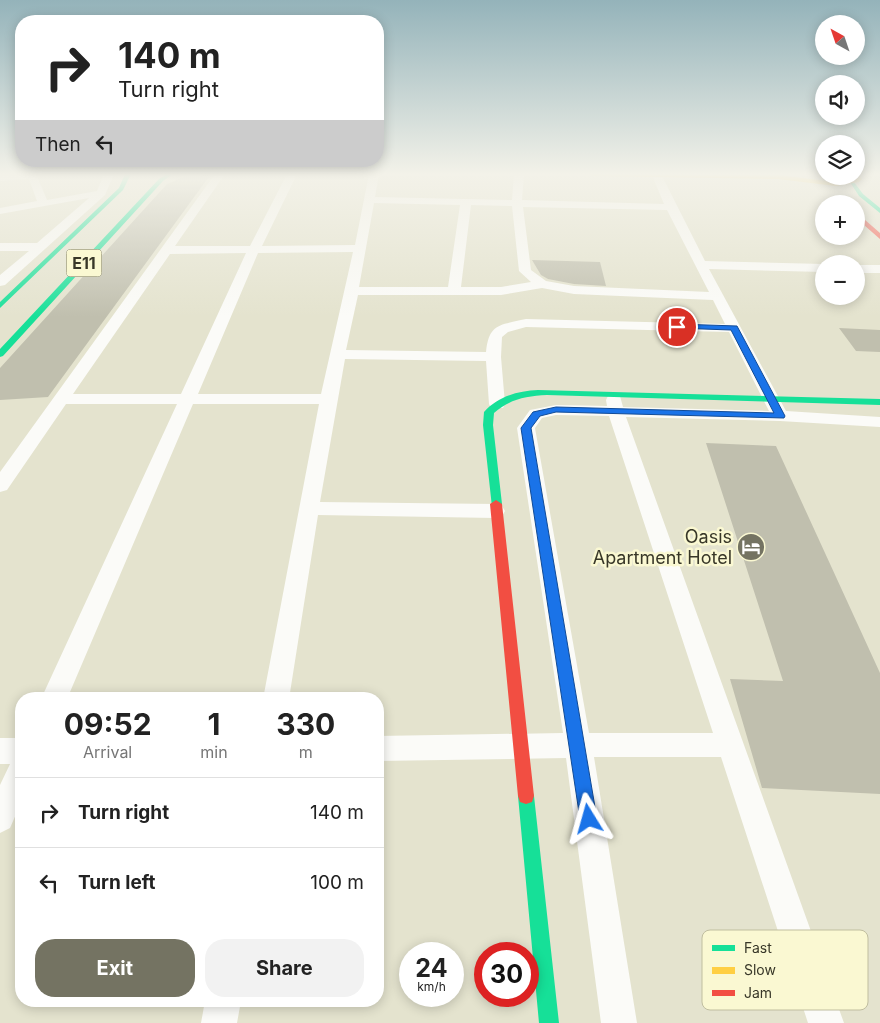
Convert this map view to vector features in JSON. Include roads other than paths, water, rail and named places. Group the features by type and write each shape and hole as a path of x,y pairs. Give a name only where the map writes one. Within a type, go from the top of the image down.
{"main road":[{"name":"E11","path":"0,306 87,222"},
{"name":"E11","path":"0,354 126,222"},
{"path":"865,223 880,237"},
{"path":"549,1023 496,511 488,426 489,412 507,396 519,393 615,403 772,398 880,402"}],"street":[{"path":"0,282 68,222"},
{"path":"0,486 187,222"},
{"path":"57,692 187,398 268,222"},
{"path":"277,692 328,399 352,291 364,222"},
{"path":"454,291 463,222"},
{"path":"519,222 525,272 542,284"},
{"path":"679,222 780,416"},
{"path":"0,247 39,247"},
{"path":"168,250 360,248"},
{"path":"701,265 815,268"},
{"path":"865,269 880,269"},
{"path":"352,291 510,291 542,284 574,290 717,296"},
{"path":"497,404 493,357 495,336 502,329 526,323 734,328"},
{"path":"338,354 493,357"},
{"path":"60,399 328,399"},
{"path":"615,403 794,930"},
{"path":"619,1023 578,745 531,470 526,428 536,414 546,411 615,403 880,422"},
{"path":"309,508 496,511"},
{"path":"384,749 522,748 578,745 731,745"},
{"path":"0,751 15,751"},
{"path":"0,818 15,784"},
{"path":"219,1023 222,1007"},
{"path":"822,1010 826,1023"}],"place":[{"name":"Oasis Apartment Hotel","path":"751,547"}]}
